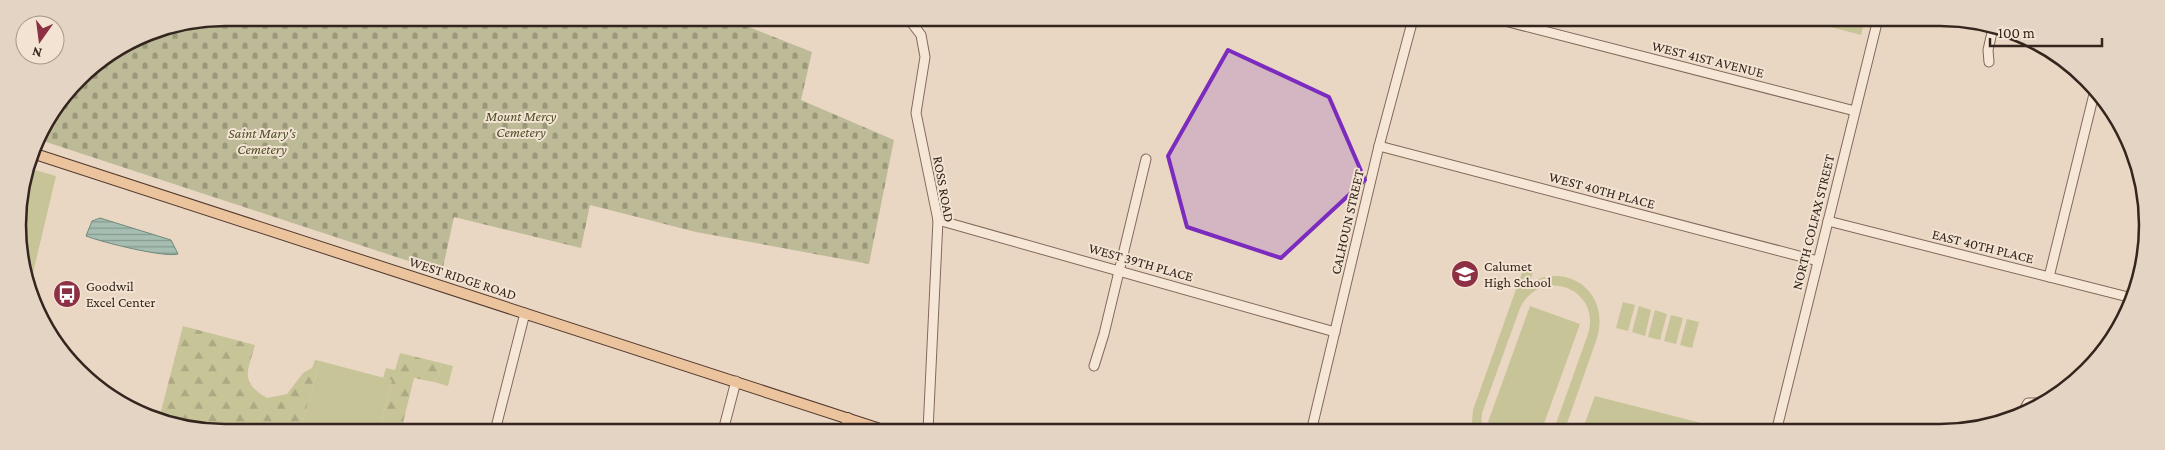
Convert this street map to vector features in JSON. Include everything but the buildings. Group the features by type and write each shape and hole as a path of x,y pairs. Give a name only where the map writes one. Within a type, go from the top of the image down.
{"main road":[{"name":"WEST RIDGE ROAD","path":"39,155 866,424"},
{"path":"847,424 848,418"}],"street":[{"name":"ROSS ROAD","path":"914,26 921,35 925,57 916,113 938,220 928,424"},
{"name":"CALHOUN STREET","path":"1313,424 1379,146 1410,26"},
{"name":"WEST 41ST AVENUE","path":"1524,26 1854,111"},
{"name":"NORTH COLFAX STREET","path":"1778,424 1876,26"},
{"path":"1989,62 1988,50 1992,33"},
{"path":"2049,277 2093,98"},
{"name":"WEST 40TH PLACE","path":"1379,146 1818,261"},
{"path":"1094,366 1104,334 1146,159"},
{"name":"WEST 39TH PLACE","path":"938,220 1335,332"},
{"name":"EAST 40TH PLACE","path":"1828,222 2126,296"},
{"path":"497,424 525,313"},
{"path":"726,424 736,381"}],"highlighted area":[{"path":"1228,50 1329,97 1365,180 1281,258 1187,227 1168,156"}],"green space":[{"name":"Mount Mercy Cemetery","path":"225,26 749,26 812,52 801,100 894,140 869,264 696,232 590,205 581,248 454,217 442,272 45,142 67,104 84,84 104,67 149,41 186,30"},
{"path":"1827,26 1863,26 1861,35"},
{"path":"34,170 56,176 33,275 26,225 30,186"},
{"path":"1524,267 1533,271 1530,282 1545,277 1560,276 1573,279 1584,286 1598,308 1600,322 1597,338 1567,424 1556,424 1588,334 1590,318 1586,305 1578,295 1567,288 1554,285 1541,288 1530,295 1520,308 1482,413 1481,424 1472,424 1473,410"},
{"path":"1623,302 1635,305 1628,331 1616,328"},
{"path":"1530,306 1580,324 1544,424 1493,424 1488,422"},
{"path":"1639,306 1651,310 1645,336 1632,332"},
{"path":"1655,310 1667,314 1660,340 1648,337"},
{"path":"1671,315 1683,318 1676,344 1664,341"},
{"path":"1687,319 1699,322 1692,348 1680,345"},
{"path":"183,326 255,345 248,369 249,381 258,392 267,398 287,394 303,373 312,368 315,360 320,361 302,424 199,422 161,413"},
{"path":"400,353 441,363 439,375 434,382 414,378 403,423 406,424 381,424 392,380 383,378 386,368 395,370"},
{"path":"320,361 392,380 381,424 302,424"},
{"path":"441,363 453,366 448,386 434,382 439,375"},
{"path":"1595,396 1705,424 1584,424"}],"shaded area":[{"path":"100,218 171,240 178,254 147,252 86,236 92,221"}],"place":[{"name":"Calumet High School","path":"1465,274"},
{"name":"Goodwil Excel Center","path":"67,294"}],"park label":[{"name":"Saint Mary's Cemetery","path":"262,142"}]}
